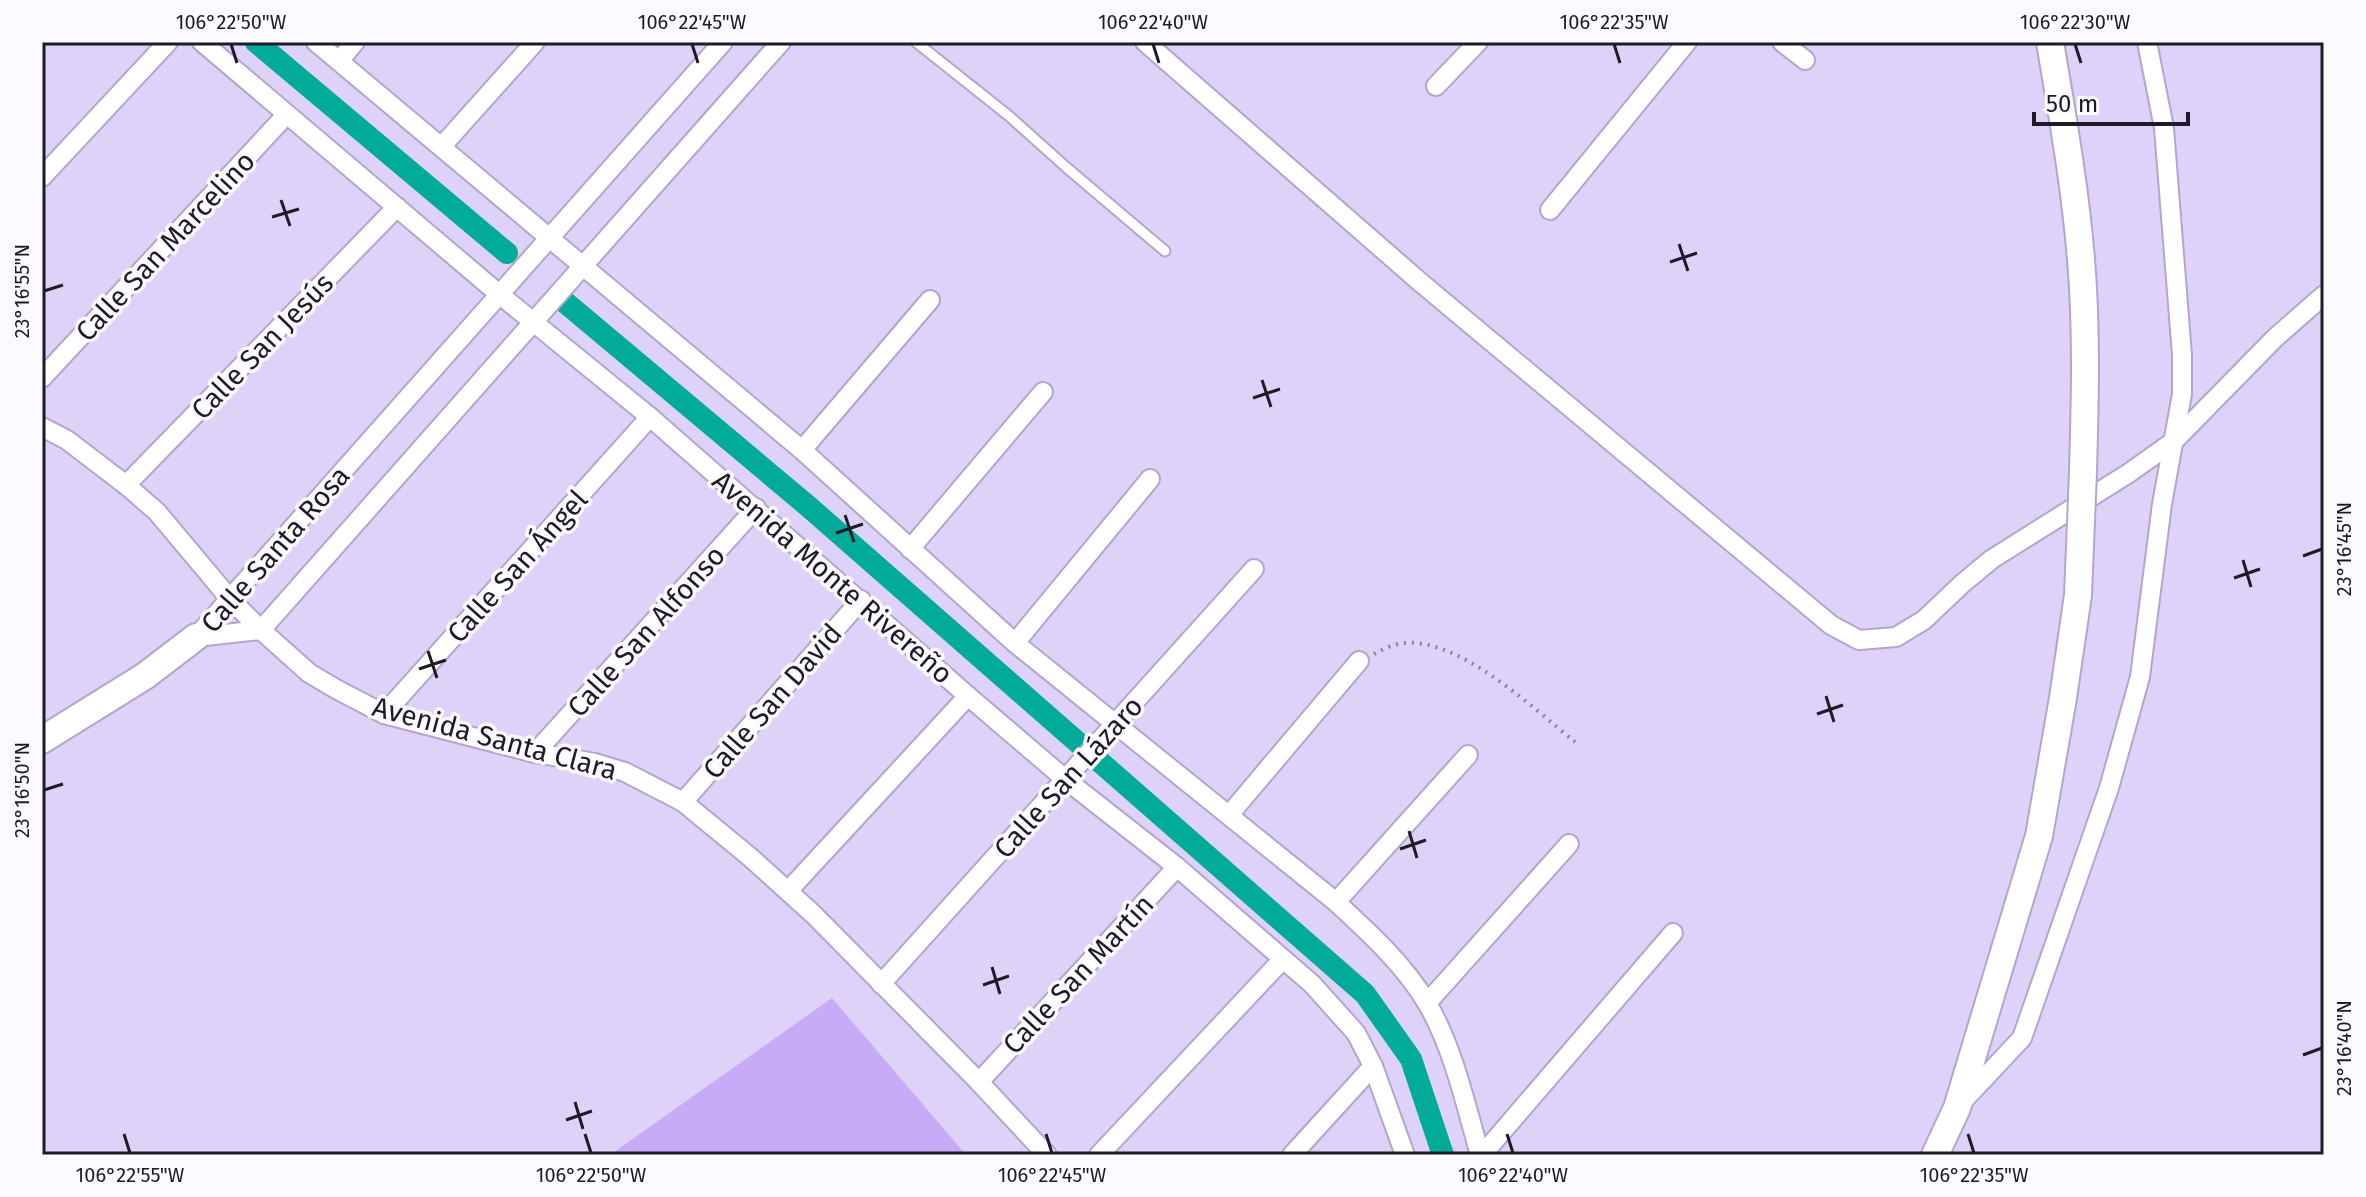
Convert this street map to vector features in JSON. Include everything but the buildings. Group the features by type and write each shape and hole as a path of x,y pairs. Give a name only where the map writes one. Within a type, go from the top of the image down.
{"main road":[{"path":"1935,1155 1957,1108 2039,836 2078,595 2086,354 2081,259 2070,162 2050,42"},
{"path":"42,740 145,676 196,637"}],"street":[{"path":"42,177 168,42"},
{"name":"Avenida Monte Rivereño","path":"202,42 499,294 650,417 968,696 1177,867 1312,984 1356,1033 1373,1066 1405,1155"},
{"path":"316,42 802,450 1015,643 1113,726 1336,902 1388,954 1427,1003 1446,1045 1481,1155"},
{"path":"339,61 355,42"},
{"path":"442,146 535,42"},
{"name":"Calle Santa Rosa","path":"196,637 723,42"},
{"name":"Calle Santa Rosa","path":"196,637 261,630 781,42"},
{"path":"1145,42 1420,282 1831,625 1859,640 1896,637 1924,620 1992,559 2174,441 2275,338 2324,295"},
{"path":"1436,86 1478,42"},
{"path":"1550,210 1687,42"},
{"path":"1782,42 1805,60"},
{"path":"1957,1108 2022,1038 2109,788 2140,677 2162,504 2182,394 2182,355 2164,128 2147,42"},
{"name":"Calle San Marcelino","path":"42,378 287,114"},
{"name":"Calle San Jesús","path":"126,485 397,207"},
{"path":"802,450 930,300"},
{"path":"910,549 1043,392"},
{"name":"Calle San Ángel","path":"384,714 650,417"},
{"name":"Avenida Santa Clara","path":"42,427 67,440 157,512 230,599 309,673 384,714 535,753 595,763 625,772 683,802 813,914 1047,1155"},
{"path":"1015,643 1150,479"},
{"name":"Calle San Alfonso","path":"535,753 756,508"},
{"name":"Calle San Lázaro","path":"881,984 1254,569"},
{"name":"Calle San David","path":"683,802 861,600"},
{"path":"1229,815 1359,661"},
{"path":"788,891 968,696"},
{"path":"1336,902 1468,755"},
{"path":"1427,1003 1569,844"},
{"name":"Calle San Martín","path":"979,1082 1177,867"},
{"path":"1481,1155 1673,933"},
{"path":"1099,1155 1283,959"},
{"path":"1292,1155 1373,1066"}],"lane":[{"path":"916,42 1009,116 1165,251"}],"path":[{"path":"1359,661 1402,643 1422,643 1451,653 1497,679 1575,742"}],"shaded area":[{"path":"832,998 966,1155 610,1155"}],"waterway":[{"path":"256,42 507,253"},
{"path":"566,303 809,507 1365,994 1411,1059 1443,1155"}]}
